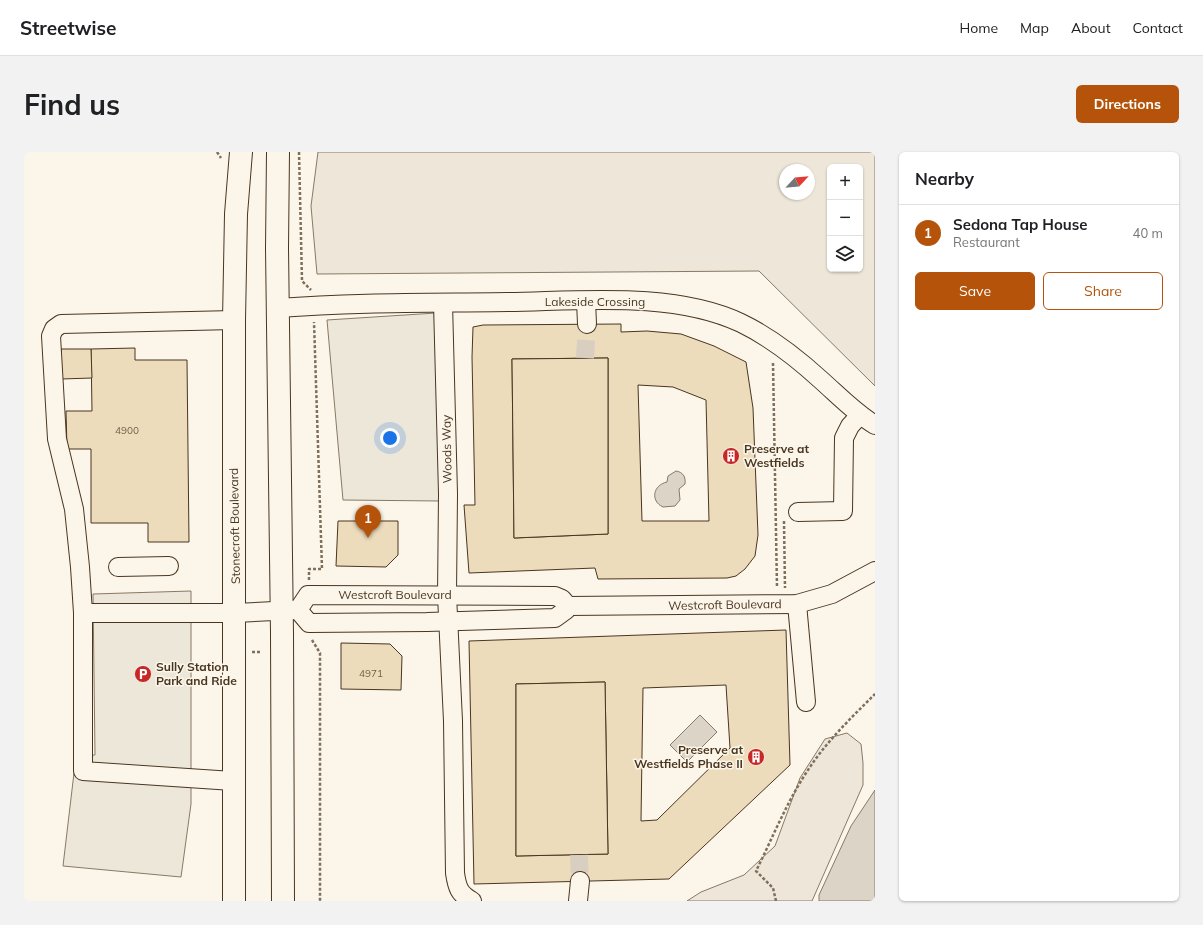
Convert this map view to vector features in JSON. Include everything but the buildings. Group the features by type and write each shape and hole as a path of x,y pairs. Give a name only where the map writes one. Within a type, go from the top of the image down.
{"main road":[{"name":"Stonecroft Boulevard","path":"234,901 234,320 236,214 240,152"},
{"path":"278,152 278,308 290,610 284,899"}],"street":[{"path":"586,301 587,324"},
{"name":"Lakeside Crossing","path":"278,308 311,306 586,301 634,301 689,307 740,323 773,342 805,367 860,415 875,425"},
{"name":"Woods Way","path":"443,303 448,494 447,595 453,721 455,873 457,888 465,897 472,901"},
{"path":"233,781 83,771 82,613 74,509 57,439 51,336 54,329 61,324 234,320"},
{"path":"798,512 843,511 844,438 850,426 860,415"},
{"path":"118,567 169,566"},
{"name":"Westcroft Boulevard","path":"290,610 308,595 554,596 562,599 568,606 787,604 832,594 875,571"},
{"path":"787,604 806,702"},
{"path":"82,613 235,613 290,610 309,623 448,621 555,618 566,610 568,606"},
{"path":"578,901 580,881"}],"path":[{"path":"299,152 302,281 312,290 311,306 315,325 322,569 309,569 309,586"},
{"path":"773,342 787,604"},
{"path":"787,604 784,512 798,512"},
{"path":"310,637 320,653 320,901"},
{"path":"250,652 261,652"},
{"path":"776,901 773,888 756,871 781,820 810,768 842,727 875,694"}],"shaded area":[{"path":"318,152 875,152 875,386 759,271 317,274 311,206"},
{"path":"436,313 440,501 343,500 327,320"},
{"path":"676,471 684,475 685,479 685,484 679,489 680,500 675,506 663,507 656,501 656,490 659,486 667,482 668,476"},
{"name":"Sully Station Park and Ride","path":"191,591 191,804 181,877 63,866 76,756 95,755 93,594"},
{"path":"700,715 717,732 687,762 670,745"},
{"path":"847,733 861,744 863,785 812,901 687,901 701,892 744,875 775,846 800,778 825,739"},
{"path":"875,790 875,901 819,901 819,895 851,826"}],"tunnel":[{"path":"585,358 587,324"},
{"path":"579,855 580,881"}],"place":[{"name":"Preserve at Westfields","path":"731,456"},
{"name":"Sedona Tap House","path":"368,538"},
{"name":"Sully Station Park and Ride","path":"143,674"},
{"name":"Preserve at Westfields Phase II","path":"756,757"}]}
